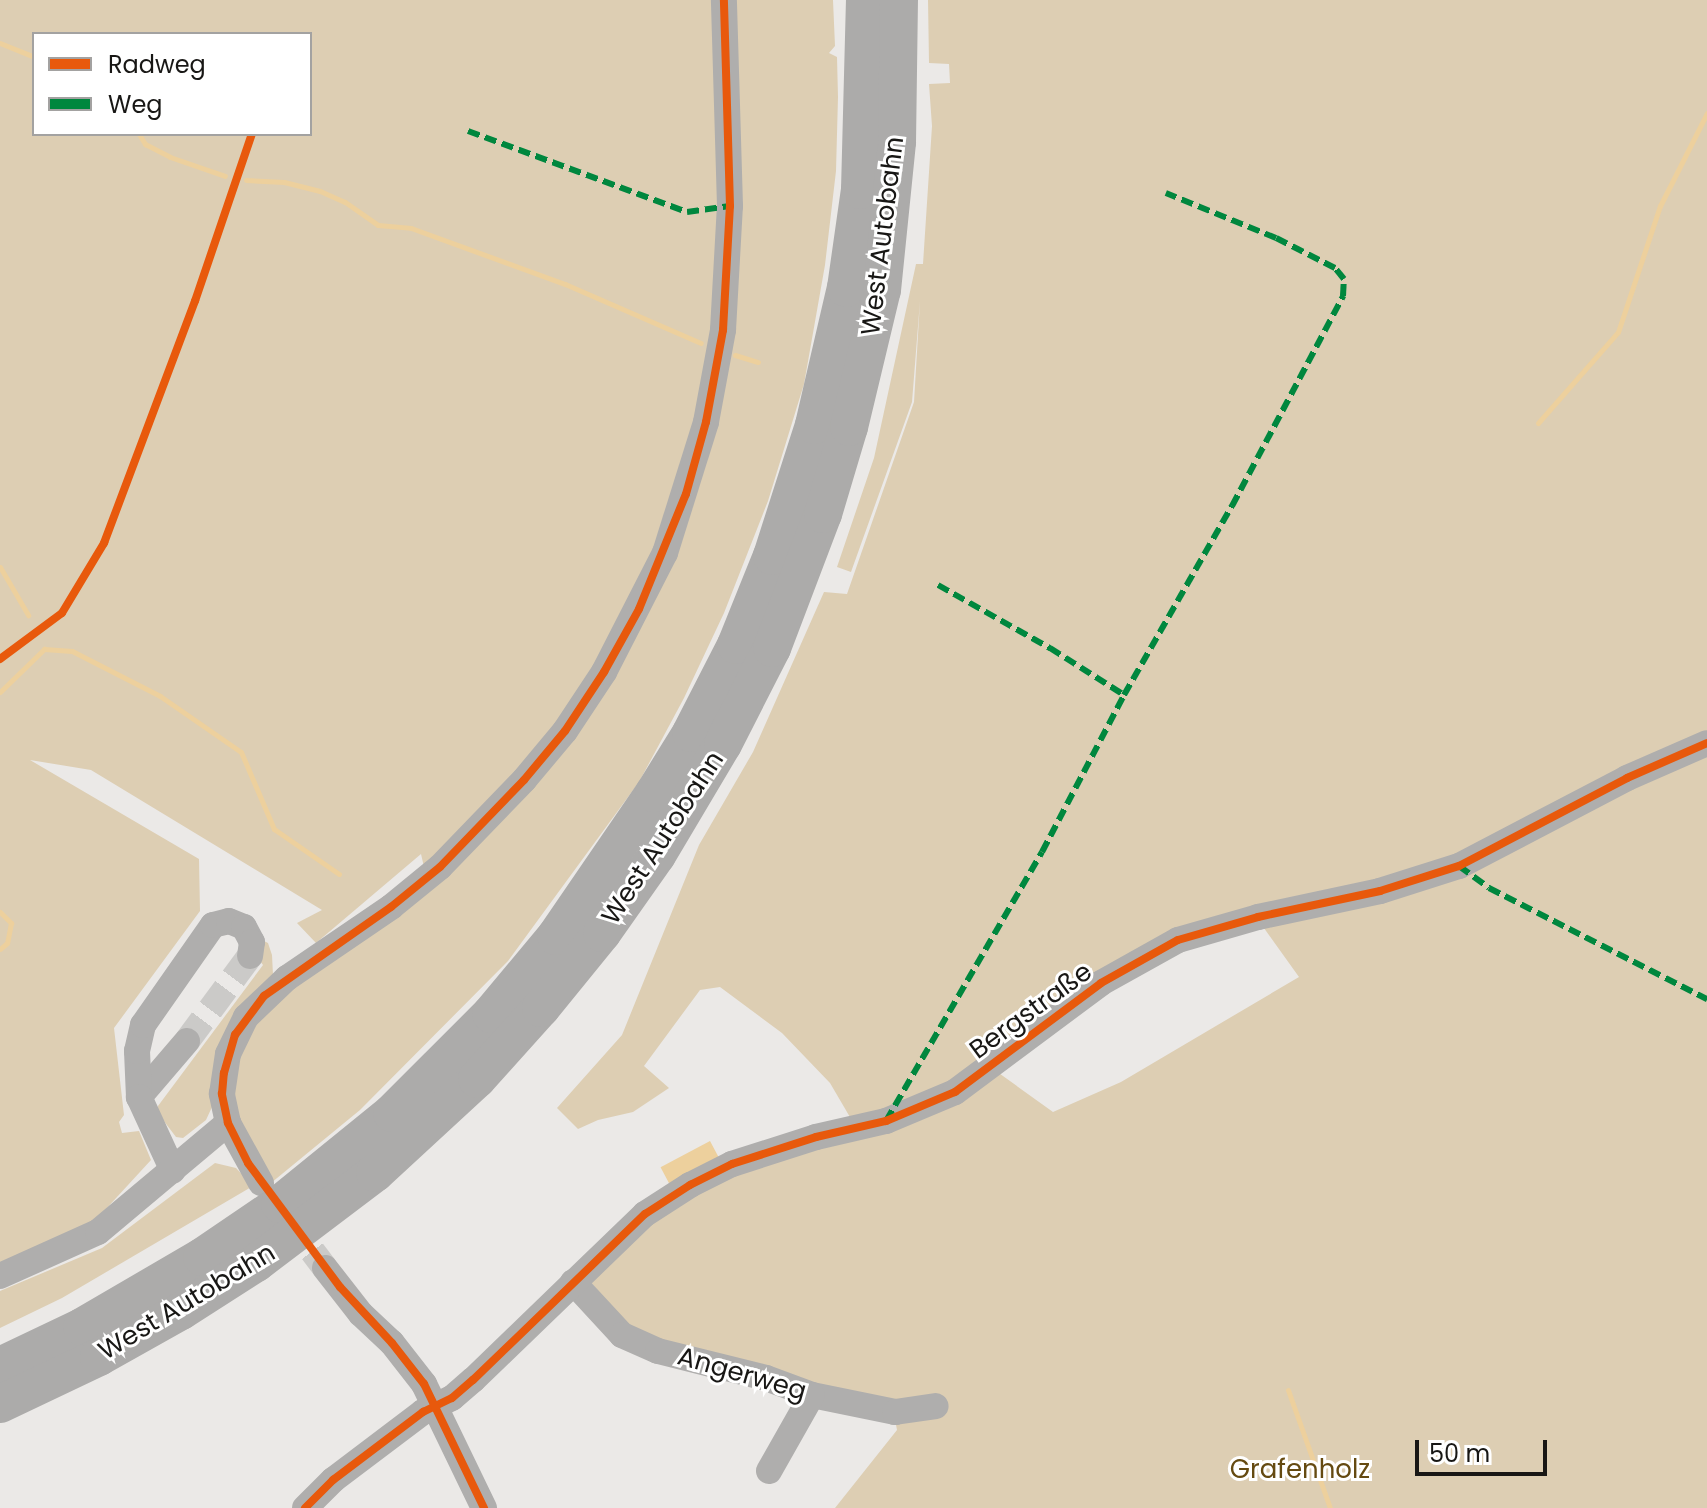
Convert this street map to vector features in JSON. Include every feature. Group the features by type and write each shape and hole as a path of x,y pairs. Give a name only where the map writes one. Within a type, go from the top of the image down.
{"highway":[{"name":"West Autobahn","path":"0,1366 82,1327 202,1257 280,1204 392,1113 491,1014 556,936 654,793 691,733 736,645 772,556 814,425 846,288 860,190 865,0"},
{"name":"West Autobahn","path":"0,1404 99,1357 181,1311 256,1263 375,1173 477,1079 541,1008 602,933 657,855 723,744 772,648 811,549 849,427 882,290 897,142 899,0"}],"street":[{"path":"261,1183 228,1123 222,1094 224,1073 235,1035 246,1017 287,978 391,907 440,867 524,780 565,731 604,672 665,553 706,422 723,330 730,218 724,0"},
{"name":"Bergstraße","path":"305,1508 333,1480 423,1412 437,1406 473,1380 645,1214 690,1185 732,1164 816,1137 886,1121 955,1092 1101,983 1178,940 1258,917 1380,891 1459,866 1627,778 1707,743"},
{"path":"173,1171 139,1097 137,1051 143,1025 213,925 229,921 244,927 252,942 250,956"},
{"path":"139,1097 187,1041"},
{"path":"0,1276 98,1232 228,1123"},
{"path":"325,1268 361,1314 408,1361 437,1406 484,1508"},
{"name":"Angerweg","path":"573,1282 622,1335 658,1351 766,1378 812,1395 895,1412 936,1406"},
{"path":"769,1471 812,1395"}],"green space":[{"path":"0,0 833,0 835,46 829,53 837,57 836,171 825,265 804,384 768,501 724,613 684,698 639,782 508,961 360,1110 271,1183 237,1123 233,1074 254,1021 424,867 421,854 316,943 297,923 322,910 91,770 30,760 199,859 200,911 114,1028 124,1115 119,1122 122,1133 139,1131 151,1160 94,1222 0,1266"},
{"path":"928,0 1707,0 1707,736 1430,870 1228,915 958,1080 854,1124 830,1083 782,1033 720,987 700,990 644,1066 669,1088 633,1112 598,1120 578,1129 557,1108 622,1035 699,845 753,752 824,592 847,594 914,402 920,301 912,402 851,572 837,567 874,458 916,264 923,264 932,126 929,84 950,83 949,64 929,63"},
{"name":"Grafenholz","path":"1707,751 1707,1508 835,1508 897,1430 892,1404 636,1336 588,1279 656,1217 720,1180 996,1071 1053,1112 1121,1082 1299,977 1261,924 1391,896"},
{"path":"262,940 268,943 272,955 273,975 206,1120 183,1138 176,1137 157,1112 158,1106 263,965 257,957"},
{"path":"215,1163 236,1168 253,1186 62,1298 0,1328 0,1291 102,1248"}],"shaded area":[{"path":"710,1141 719,1158 669,1184 661,1167"}],"waterway":[{"path":"0,43 32,56"},
{"path":"1538,423 1618,332 1660,206 1707,113"},
{"path":"140,136 145,144 170,157 225,176"},
{"path":"246,180 284,182 320,191 345,202 378,225 411,228 565,284 701,343"},
{"path":"735,355 758,362"},
{"path":"0,567 28,615"},
{"path":"0,692 44,649 72,651 160,696 241,752 274,829 339,874"},
{"path":"0,912 11,923 7,943 0,949"},
{"path":"1288,1390 1330,1508"}],"tunnel":[{"path":"187,1041 250,956"},
{"path":"289,1220 325,1268"}],"marked path":[{"path":"468,131 687,212 730,206"},
{"path":"886,1121 1042,852 1124,695 1232,506 1343,296 1344,279 1335,268 1276,238 1166,193"},
{"path":"938,585 1050,648 1124,695"},
{"path":"1459,866 1489,888 1707,999"}],"cycle path":[{"path":"484,1508 424,1384 392,1343 340,1287 248,1163 228,1123 222,1094 224,1073 235,1035 264,996 391,907 440,867 524,780 565,731 604,672 639,609 686,494 706,422 723,330 730,206 724,0"},
{"path":"0,659 62,613 104,543 195,301 251,136"},
{"path":"305,1508 333,1480 423,1412 452,1398 645,1214 690,1185 732,1164 816,1137 886,1121 955,1092 1101,983 1178,940 1258,917 1380,891 1459,866 1627,778 1707,743"}]}
